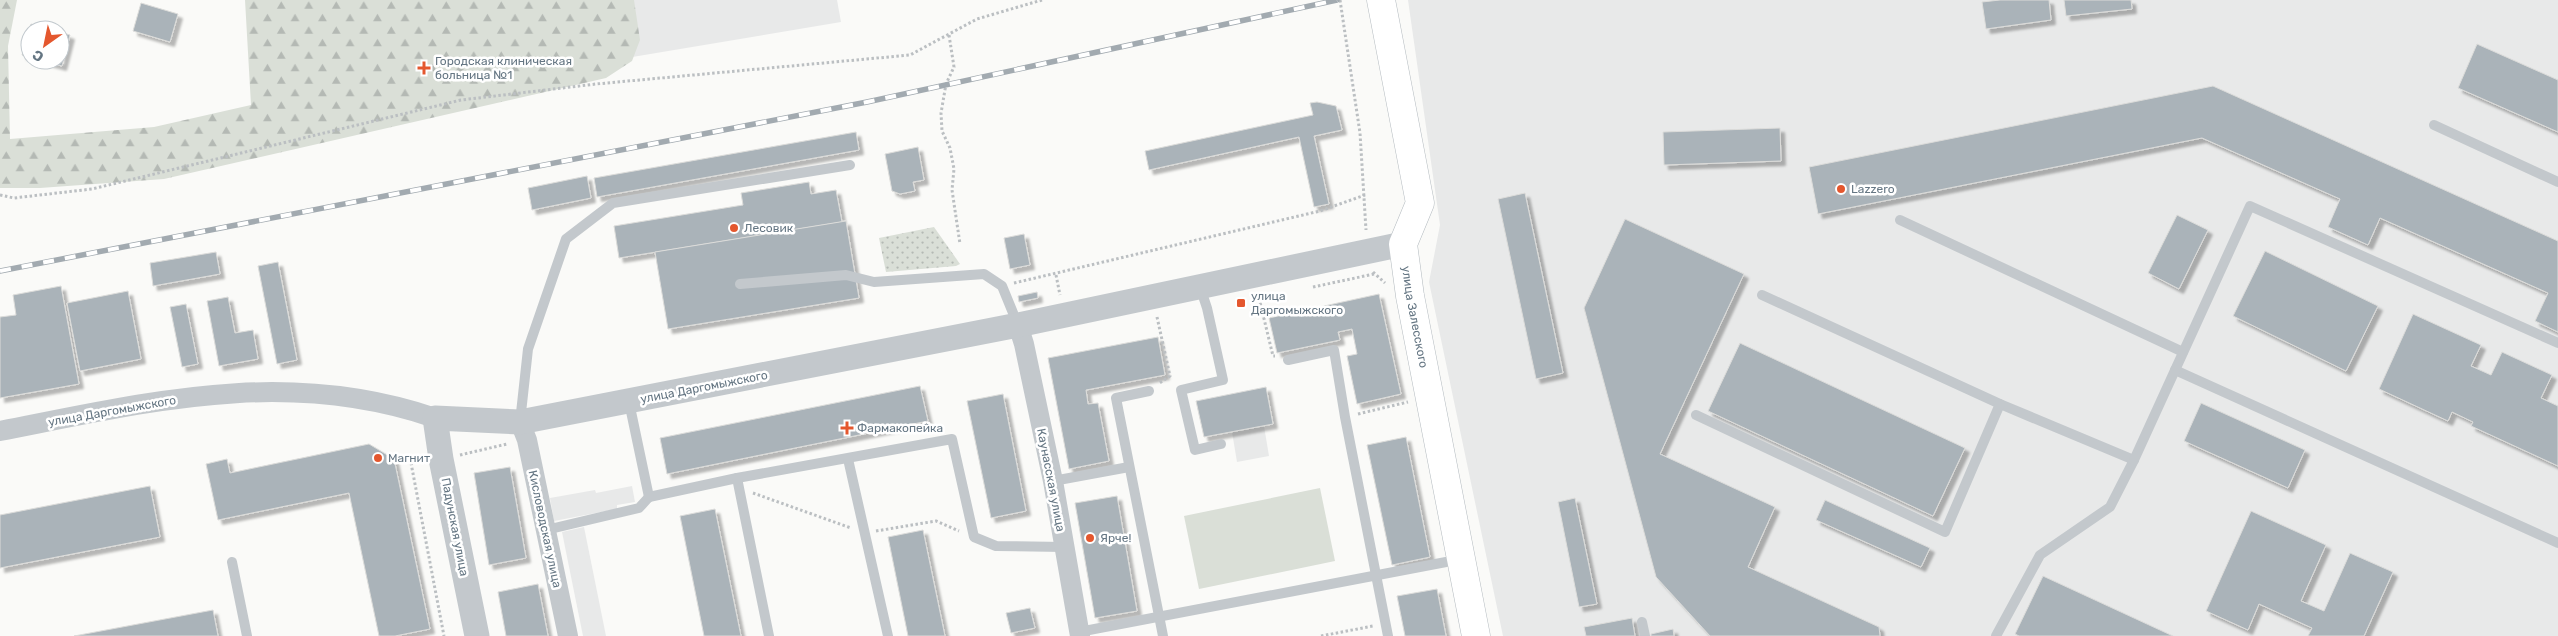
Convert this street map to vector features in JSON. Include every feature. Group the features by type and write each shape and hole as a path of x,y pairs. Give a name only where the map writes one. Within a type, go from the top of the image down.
{"main road":[{"path":"1381,0 1420,203 1403,244"},
{"name":"улица Залесского","path":"1403,244 1410,296 1476,636"}],"street":[{"name":"улица Даргомыжского","path":"0,431 148,402 223,393 278,391 355,396 398,405 435,418 523,431 629,402 1018,325 1403,244"},
{"name":"Каунасская улица","path":"1018,325 1024,344 1053,481 1080,634"},
{"name":"Падунская улица","path":"435,418 441,458 477,636"},
{"name":"Кисловодская улица","path":"523,431 568,636"}],"lane":[{"path":"2434,125 2558,182"},
{"path":"523,431 528,348 566,239 613,203 850,165"},
{"path":"1996,636 2040,555 2110,507 2134,460 2250,206 2558,343"},
{"path":"1900,220 2183,352"},
{"path":"740,284 846,275 874,282 984,274 1002,286 1018,325"},
{"path":"1200,287 1207,308 1223,380 1181,390 1196,450 1221,444"},
{"path":"1762,295 2000,404 2134,460"},
{"path":"1288,360 1334,350 1345,417 1388,636"},
{"path":"2175,370 2558,543"},
{"path":"1149,391 1116,398 1163,636"},
{"path":"629,402 649,497"},
{"path":"1696,415 1944,532 2000,404"},
{"path":"546,530 639,508 649,497 737,478 952,439 974,537 996,546 1064,547"},
{"path":"848,459 888,636"},
{"path":"1053,481 1129,467"},
{"path":"737,478 769,636"},
{"path":"232,562 247,636"},
{"path":"1080,634 1158,615 1446,562"},
{"path":"1642,622 1645,636"}],"path":[{"path":"0,195 14,198 92,189 461,100 596,84 910,55 977,19 1042,0"},
{"path":"949,34 954,67 946,84 941,113 942,131 950,148 954,169 952,190 960,244"},
{"path":"1002,286 1320,211 1365,195"},
{"path":"1307,288 1374,274"},
{"path":"1251,299 1269,296"},
{"path":"1259,298 1273,356 1288,360"},
{"path":"1148,319 1166,316"},
{"path":"1149,391 1170,376 1157,317"},
{"path":"1345,417 1416,400"},
{"path":"444,636 411,463 441,458 523,431"},
{"path":"1321,636 1386,623"}],"shaded area":[{"name":"Городская клиническая больница №1","path":"267,0 837,0 841,22 292,114"},
{"path":"1408,0 2558,0 2558,636 1503,636 1429,282 1440,225"},
{"path":"1264,426 1269,456 1237,462 1232,432"},
{"path":"632,486 635,502 617,505 617,509 554,521 550,498 595,490 596,493"},
{"path":"584,527 606,636 583,636 562,532"}],"green space":[{"path":"0,0 17,0 8,46 10,139 154,127 251,105 245,0 634,0 640,40 632,61 606,78 164,179 40,188 0,188"},
{"path":"934,227 960,264 956,266 886,272 879,238"},
{"path":"1320,488 1335,561 1199,589 1184,516"}],"building":[{"path":"2049,0 2051,20 1986,29 1982,2"},
{"path":"2064,0 2131,0 2132,9 2066,16"},
{"path":"141,3 178,14 170,42 133,31"},
{"path":"2477,44 2558,80 2558,132 2458,88"},
{"path":"2213,86 2558,241 2558,332 2535,321 2548,293 2380,218 2368,245 2328,227 2340,199 2202,138 1818,214 1809,167"},
{"path":"1317,102 1336,106 1342,130 1314,136 1329,204 1314,207 1299,137 1149,170 1145,151 1313,115 1310,103"},
{"path":"1780,128 1781,161 1664,165 1663,132"},
{"path":"856,132 859,150 597,197 594,178"},
{"path":"918,147 924,180 913,182 915,191 900,194 892,191 885,154"},
{"path":"587,176 591,198 532,210 528,188"},
{"path":"809,182 811,194 836,190 842,222 619,258 614,226 743,205 741,193"},
{"path":"1525,193 1563,373 1536,379 1498,199"},
{"path":"2177,215 2208,230 2179,289 2148,273"},
{"path":"1625,219 1744,274 1660,454 1775,507 1748,567 1879,627 1880,636 1710,636 1656,577 1584,308"},
{"path":"846,221 859,298 668,329 655,252"},
{"path":"1024,234 1030,265 1010,269 1004,238"},
{"path":"2265,251 2378,306 2346,371 2233,316"},
{"path":"216,252 220,274 153,286 150,263"},
{"path":"278,262 297,360 277,364 258,266"},
{"path":"61,286 79,384 0,398 0,317 16,315 13,295"},
{"path":"128,291 141,359 80,371 67,303"},
{"path":"1037,292 1038,298 1019,302 1018,296"},
{"path":"1379,294 1401,394 1357,404 1347,356 1357,354 1352,329 1338,332 1340,340 1277,353 1269,318"},
{"path":"228,297 235,333 253,330 258,359 219,366 207,301"},
{"path":"186,304 198,364 182,367 170,307"},
{"path":"2413,314 2481,345 2471,366 2491,375 2502,352 2552,375 2541,398 2558,406 2558,466 2471,426 2473,422 2452,412 2448,421 2379,389"},
{"path":"1158,337 1165,375 1086,390 1088,404 1098,403 1109,461 1069,469 1048,358"},
{"path":"1740,343 1965,448 1933,516 1708,411"},
{"path":"920,386 928,421 667,474 660,438"},
{"path":"1266,387 1273,424 1204,437 1196,401"},
{"path":"1003,394 1026,511 991,518 967,401"},
{"path":"2201,403 2305,450 2288,488 2184,441"},
{"path":"1406,437 1430,557 1392,565 1367,445"},
{"path":"369,444 394,459 430,629 395,636 379,636 349,493 218,520 206,464 227,459 230,473"},
{"path":"510,467 526,558 489,565 474,473"},
{"path":"150,486 160,537 0,568 0,515"},
{"path":"1117,496 1137,611 1095,618 1075,503"},
{"path":"1575,498 1597,604 1579,607 1558,502"},
{"path":"1825,500 1930,548 1921,567 1816,520"},
{"path":"715,509 741,636 704,636 680,516"},
{"path":"2251,511 2326,545 2301,601 2324,611 2350,553 2393,572 2364,636 2308,636 2312,628 2259,604 2248,630 2206,611"},
{"path":"923,530 945,636 908,636 888,537"},
{"path":"2043,576 2173,636 2019,636 2015,634"},
{"path":"538,584 548,636 506,636 498,592"},
{"path":"1437,589 1446,636 1405,636 1397,596"},
{"path":"1030,608 1035,628 1011,633 1006,613"},
{"path":"213,610 218,636 74,636"},
{"path":"1632,618 1635,636 1586,636 1584,627"},
{"path":"1673,629 1674,636 1651,636 1651,634"}],"railway":[{"path":"0,271 867,102 1337,0"}],"place":[{"name":"Городская клиническая больница №1","path":"424,68"},
{"name":"Lazzero","path":"1841,189"},
{"name":"Лесовик","path":"734,228"},
{"name":"улица Даргомыжского","path":"1241,303"},
{"name":"Фармакопейка","path":"847,428"},
{"name":"Магнит","path":"378,458"},
{"name":"Ярче!","path":"1090,538"}]}
